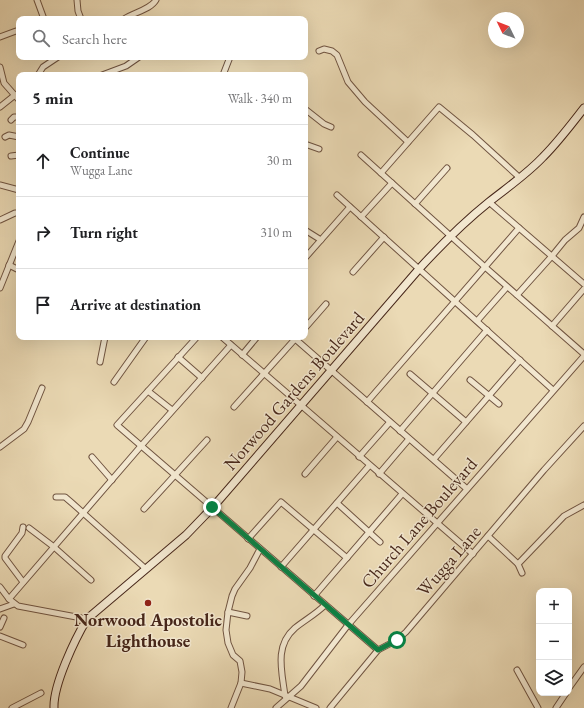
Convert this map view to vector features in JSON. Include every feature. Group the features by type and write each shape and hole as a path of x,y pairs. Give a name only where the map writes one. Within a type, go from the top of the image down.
{"street":[{"path":"37,0 43,16"},
{"path":"77,0 80,16"},
{"path":"130,16 149,7 156,0"},
{"path":"0,37 16,31"},
{"path":"319,51 324,49 332,51 337,55 348,82 365,102 408,142"},
{"path":"40,72 43,67 52,60"},
{"path":"109,72 126,66 135,60"},
{"path":"224,72 229,60"},
{"path":"0,67 4,83 16,97"},
{"path":"0,107 16,99"},
{"path":"381,173 439,107 473,135 520,178"},
{"name":"Norwood Gardens Boulevard","path":"54,708 54,697 57,684 79,632 87,619 186,535 450,235 520,178 544,156 564,134 584,108"},
{"path":"308,111 324,124 331,127"},
{"path":"11,120 16,117"},
{"path":"5,137 9,135 16,136"},
{"path":"308,145 319,149"},
{"path":"11,156 16,155"},
{"path":"362,155 584,355"},
{"path":"415,204 447,168"},
{"path":"361,217 392,183"},
{"path":"0,185 16,189"},
{"path":"337,195 554,390"},
{"path":"489,202 584,284"},
{"path":"308,255 350,207"},
{"path":"0,220 16,213"},
{"path":"517,295 565,240 579,228 584,218"},
{"path":"367,402 519,228"},
{"path":"308,232 321,240"},
{"path":"353,272 384,237"},
{"path":"0,288 16,249"},
{"path":"9,265 16,268"},
{"path":"476,321 507,287"},
{"path":"552,326 584,289"},
{"path":"308,325 326,304"},
{"path":"400,431 487,330"},
{"path":"100,362 104,340"},
{"path":"114,382 144,340"},
{"path":"194,340 117,425 378,650"},
{"path":"225,340 369,466 473,554"},
{"path":"242,355 254,340"},
{"path":"234,407 293,340"},
{"path":"297,340 467,488"},
{"path":"9,599 172,410 231,345"},
{"name":"Church Lane Boulevard","path":"276,708 301,686 348,625 584,355"},
{"path":"178,357 202,378"},
{"path":"434,459 520,360"},
{"path":"410,374 466,422"},
{"path":"470,380 499,404"},
{"path":"0,446 24,429 42,388"},
{"path":"148,390 172,410"},
{"path":"359,457 390,422"},
{"name":"Wugga Lane","path":"330,708 378,650 397,640 406,632 584,426"},
{"path":"305,474 337,437"},
{"path":"379,474 409,438"},
{"path":"144,509 207,440"},
{"path":"92,457 112,480"},
{"path":"281,567 369,466"},
{"path":"314,596 402,494"},
{"path":"56,496 65,497 146,569"},
{"path":"248,539 281,502 347,558"},
{"path":"337,503 380,542"},
{"path":"518,564 564,516 584,505"},
{"path":"23,582 5,556 26,528 54,547 91,580"},
{"path":"488,536 518,564 522,573"},
{"path":"231,708 241,683 242,672 240,661 233,655 228,643 226,630 228,612 235,589 250,568 260,549"},
{"path":"0,587 14,604"},
{"path":"0,609 14,604 87,619"},
{"path":"287,697 281,651 294,629 308,620 325,605"},
{"path":"228,612 247,616"},
{"path":"0,627 4,618"},
{"path":"0,636 23,645"},
{"path":"572,684 583,669"},
{"path":"517,670 538,708"},
{"path":"241,683 270,689 316,708"},
{"path":"12,708 42,693"},
{"path":"556,708 564,696"}],"place":[{"name":"Norwood Apostolic Lighthouse","path":"148,603"}],"route":[{"path":"212,507 378,650 397,640"}]}
